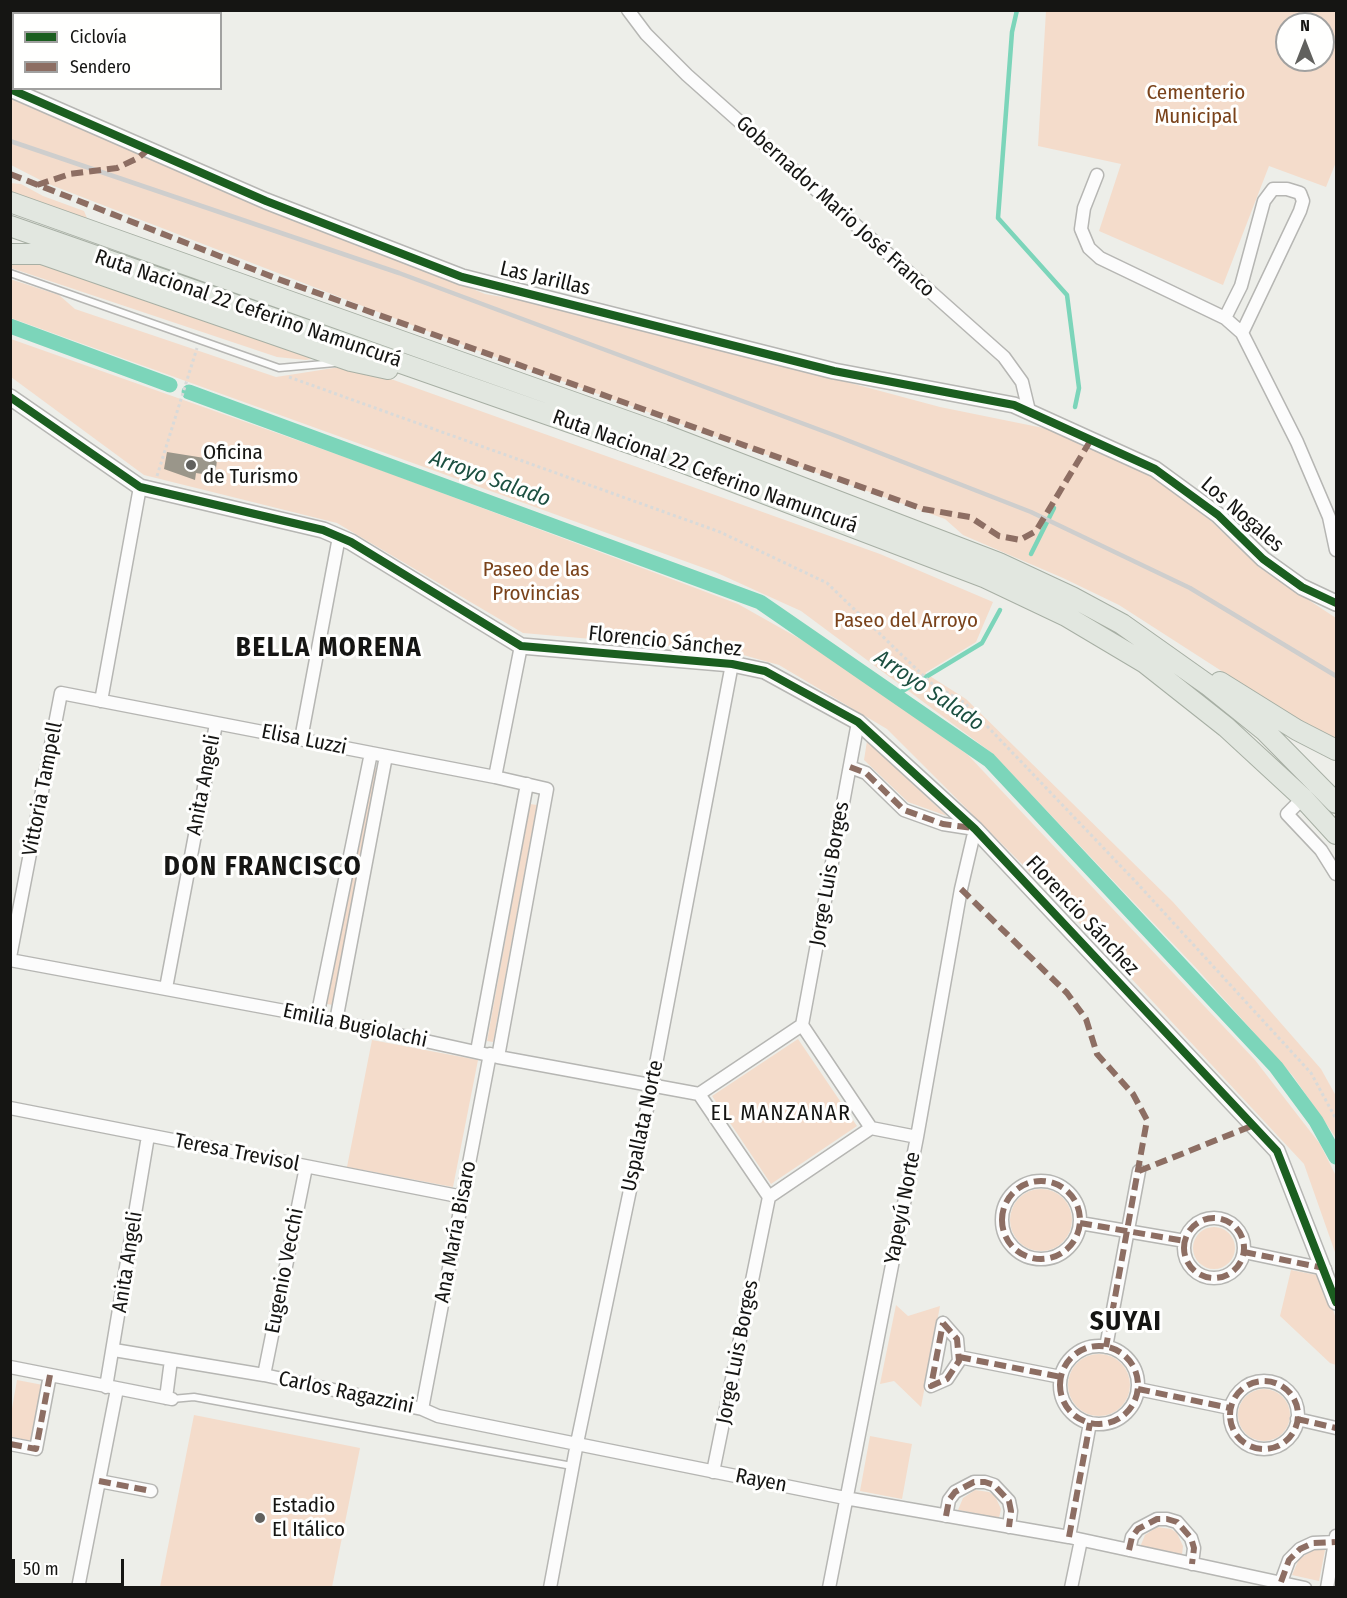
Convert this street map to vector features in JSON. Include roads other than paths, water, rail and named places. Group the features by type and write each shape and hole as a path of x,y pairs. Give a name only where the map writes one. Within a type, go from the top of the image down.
{"highway":[{"name":"Ruta Nacional 22 Ceferino Namuncurá","path":"10,202 663,434 906,525 1019,573 1122,624 1208,685 1265,731 1336,803"},
{"name":"Ruta Nacional 22 Ceferino Namuncurá","path":"10,226 459,383 842,522 986,578 1066,616 1145,663 1226,728 1303,798 1336,834"},
{"path":"10,254 42,254 351,362 459,383"},
{"path":"1122,624 1297,730 1336,750"}],"street":[{"name":"Gobernador Mario José Franco","path":"628,10 646,34 687,75 1004,357 1022,382 1029,411"},
{"name":"Las Jarillas","path":"12,90 266,201 462,278 834,371 1014,405 1092,438"},
{"path":"1097,175 1084,208 1081,229 1089,248 1100,258 1225,318 1242,333 1297,442 1329,517 1336,550"},
{"path":"1225,318 1241,286 1264,201 1273,189 1287,189 1300,193 1303,201 1300,211 1242,333"},
{"name":"Florencio Sánchez","path":"10,397 147,488 323,530 339,537 521,646 732,664 765,671 858,723 975,829 1277,1151 1336,1302"},
{"name":"Los Nogales","path":"1092,438 1155,469 1218,514 1263,558 1302,587 1336,603"},
{"path":"101,701 147,488"},
{"path":"301,739 339,537"},
{"path":"495,777 521,646"},
{"name":"Uspallata Norte","path":"550,1587 572,1466 652,1085 732,664"},
{"name":"Elisa Luzzi","path":"61,693 547,789"},
{"name":"Vittoria Tampell","path":"10,958 61,693"},
{"name":"Jorge Luis Borges","path":"802,1025 858,723"},
{"name":"Anita Angeli","path":"165,988 216,724"},
{"path":"317,1017 370,753"},
{"path":"336,1021 386,756"},
{"path":"850,767 866,773 904,810 943,824 975,829"},
{"path":"477,1051 527,784"},
{"name":"Ana María Bisaro","path":"422,1408 547,789"},
{"path":"1303,798 1287,814 1321,850 1336,874"},
{"name":"Yapeyú Norte","path":"829,1587 917,1137 961,889 975,829"},
{"name":"Emilia Bugiolachi","path":"10,958 317,1017 494,1056 699,1094"},
{"path":"871,1128 769,1197 699,1094 802,1025 871,1128 917,1137"},
{"name":"Teresa Trevisol","path":"10,1108 463,1197"},
{"name":"Anita Angeli","path":"78,1587 99,1481 112,1388 114,1350 148,1136"},
{"name":"Eugenio Vecchi","path":"264,1376 306,1167"},
{"path":"1106,1347 1138,1171"},
{"path":"1050,1182 1062,1187 1072,1196 1078,1207 1080,1223 1074,1241 1066,1250 1056,1256 1033,1259 1012,1248 1005,1239 1001,1213 1006,1201 1025,1184 1050,1182"},
{"name":"Jorge Luis Borges","path":"714,1472 769,1197"},
{"path":"1223,1219 1240,1231 1244,1240 1244,1252 1237,1268 1230,1274 1210,1278 1201,1275 1187,1262 1185,1241 1194,1225 1203,1220 1223,1219"},
{"path":"1080,1223 1185,1241"},
{"path":"1244,1252 1325,1269"},
{"path":"1106,1347 1121,1352 1131,1361 1137,1372 1138,1389 1130,1410 1120,1419 1108,1424 1090,1423 1072,1414 1064,1404 1060,1392 1061,1377 1072,1356 1083,1349 1106,1347"},
{"name":"Carlos Ragazzini","path":"114,1350 264,1376 422,1408 438,1416 577,1443"},
{"path":"959,1357 1061,1377"},
{"path":"10,1367 169,1398 171,1360"},
{"path":"10,1444 36,1449 50,1375"},
{"path":"1270,1381 1289,1392 1295,1402 1298,1419 1293,1434 1286,1442 1265,1450 1254,1448 1235,1435 1230,1425 1230,1408 1238,1392 1247,1385 1270,1381"},
{"path":"1138,1389 1230,1408"},
{"path":"1298,1419 1336,1428"},
{"path":"1071,1587 1090,1423"},
{"name":"Rayen","path":"577,1443 845,1498 1075,1539 1305,1587"},
{"path":"99,1481 151,1491"},
{"path":"946,1516 949,1500 955,1491 974,1482 985,1482 994,1485 1009,1501 1011,1511 1009,1527"},
{"path":"1129,1550 1132,1537 1138,1528 1156,1519 1167,1519 1185,1529 1191,1538 1194,1548 1192,1564"},
{"path":"1281,1582 1289,1560 1300,1549 1313,1543 1336,1538 1327,1587"}],"lane":[{"path":"10,273 279,368 351,362"},
{"path":"169,1398 194,1397 572,1466"}],"waterway":[{"path":"1017,10 1012,32 998,218 1067,295 1079,388 1075,407"},
{"name":"Arroyo Salado","path":"10,326 170,385"},
{"name":"Arroyo Salado","path":"189,392 760,602 989,760 1276,1067 1316,1121 1336,1157"},
{"path":"1031,554 1054,508"},
{"path":"896,695 982,643 1000,610"}],"railway":[{"path":"10,141 399,273 839,437 1031,512 1190,588 1336,676"}],"place":[{"name":"Oficina de Turismo","path":"191,465"},
{"name":"Estadio El Itálico","path":"260,1518"}],"district":[{"name":"BELLA MORENA","path":"329,648"},
{"name":"DON FRANCISCO","path":"263,867"},
{"name":"EL MANZANAR","path":"781,1114"},
{"name":"SUYAI","path":"1126,1322"}],"park label":[{"name":"Cementerio Municipal","path":"1196,105"},
{"name":"Paseo de las Provincias","path":"536,582"},
{"name":"Paseo del Arroyo","path":"906,621"}]}
